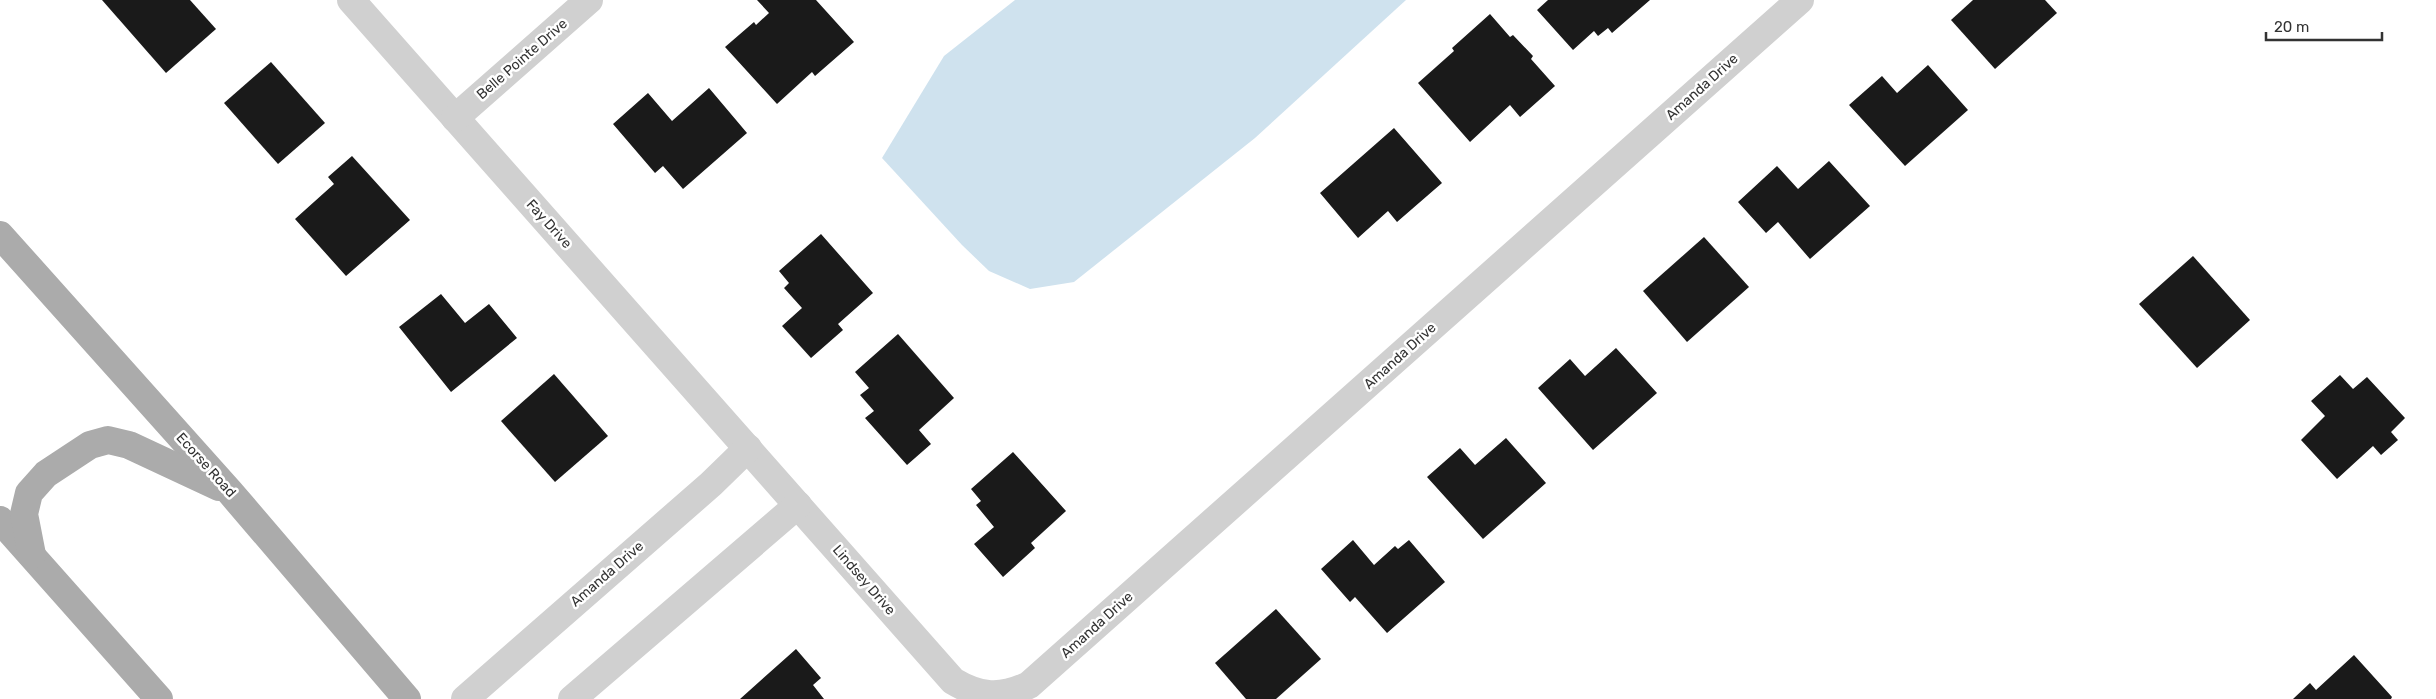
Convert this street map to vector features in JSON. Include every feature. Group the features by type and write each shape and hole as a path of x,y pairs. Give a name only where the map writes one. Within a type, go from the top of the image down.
{"main road":[{"name":"Ecorse Road","path":"0,235 230,492 407,699"},
{"path":"32,555 24,514 29,493 46,474 90,445 108,440 129,445 230,492"},
{"path":"0,520 159,699"}],"street":[{"name":"Fay Drive","path":"351,0 748,448"},
{"name":"Belle Pointe Drive","path":"455,118 589,0"},
{"name":"Amanda Drive","path":"991,696 1015,692 1029,685 1800,0"},
{"name":"Amanda Drive","path":"464,699 711,484 748,448"},
{"name":"Lindsey Drive","path":"748,448 953,681 972,692 991,696"},
{"path":"572,699 798,505"}],"water":[{"path":"1015,0 1406,0 1255,138 1074,282 1030,289 989,271 962,245 882,158 944,56"}],"building":[{"path":"102,0 190,0 216,29 166,73"},
{"path":"757,0 816,0 854,42 815,76 812,72 777,104 725,47 754,22 756,25 769,13"},
{"path":"1548,0 1650,0 1612,33 1608,28 1598,36 1594,31 1573,50 1537,10"},
{"path":"1973,0 2045,0 2057,13 1995,69 1951,20"},
{"path":"1490,14 1510,37 1513,35 1533,56 1531,59 1555,86 1520,117 1510,105 1470,142 1418,83 1454,51 1452,48"},
{"path":"271,62 325,123 278,164 224,103"},
{"path":"1928,65 1968,110 1905,166 1849,105 1882,76 1897,93"},
{"path":"709,88 747,133 683,189 663,166 655,173 613,124 648,93 672,121"},
{"path":"1394,128 1442,183 1397,222 1388,211 1358,238 1320,193"},
{"path":"352,156 410,220 346,276 295,219 334,184 328,177"},
{"path":"1829,161 1870,206 1810,259 1778,222 1766,233 1738,202 1777,166 1798,189"},
{"path":"821,234 873,293 838,324 843,330 811,358 782,326 802,308 784,288 789,283 779,271"},
{"path":"1704,237 1749,287 1687,342 1643,291"},
{"path":"2193,256 2250,320 2197,368 2139,304"},
{"path":"441,294 465,323 489,304 517,338 451,392 399,327"},
{"path":"898,334 954,398 919,430 931,444 907,465 865,418 874,411 860,395 869,388 855,372"},
{"path":"1616,348 1657,393 1593,450 1538,388 1570,359 1585,376"},
{"path":"554,374 608,436 555,482 501,421"},
{"path":"2340,375 2353,389 2367,377 2405,418 2391,432 2398,440 2381,455 2373,446 2337,479 2301,440 2325,416 2311,401"},
{"path":"1506,438 1546,483 1483,539 1427,477 1460,448 1475,465"},
{"path":"1013,452 1066,511 1031,543 1035,548 1003,577 974,544 994,527 976,505 981,501 971,489"},
{"path":"1353,540 1374,565 1395,546 1398,549 1409,540 1445,582 1387,633 1355,597 1350,602 1321,569"},
{"path":"1276,609 1321,659 1276,699 1246,699 1215,663"},
{"path":"796,649 821,678 813,685 824,699 740,699"},
{"path":"2354,655 2392,697 2391,699 2293,699 2310,683 2316,690"}]}
